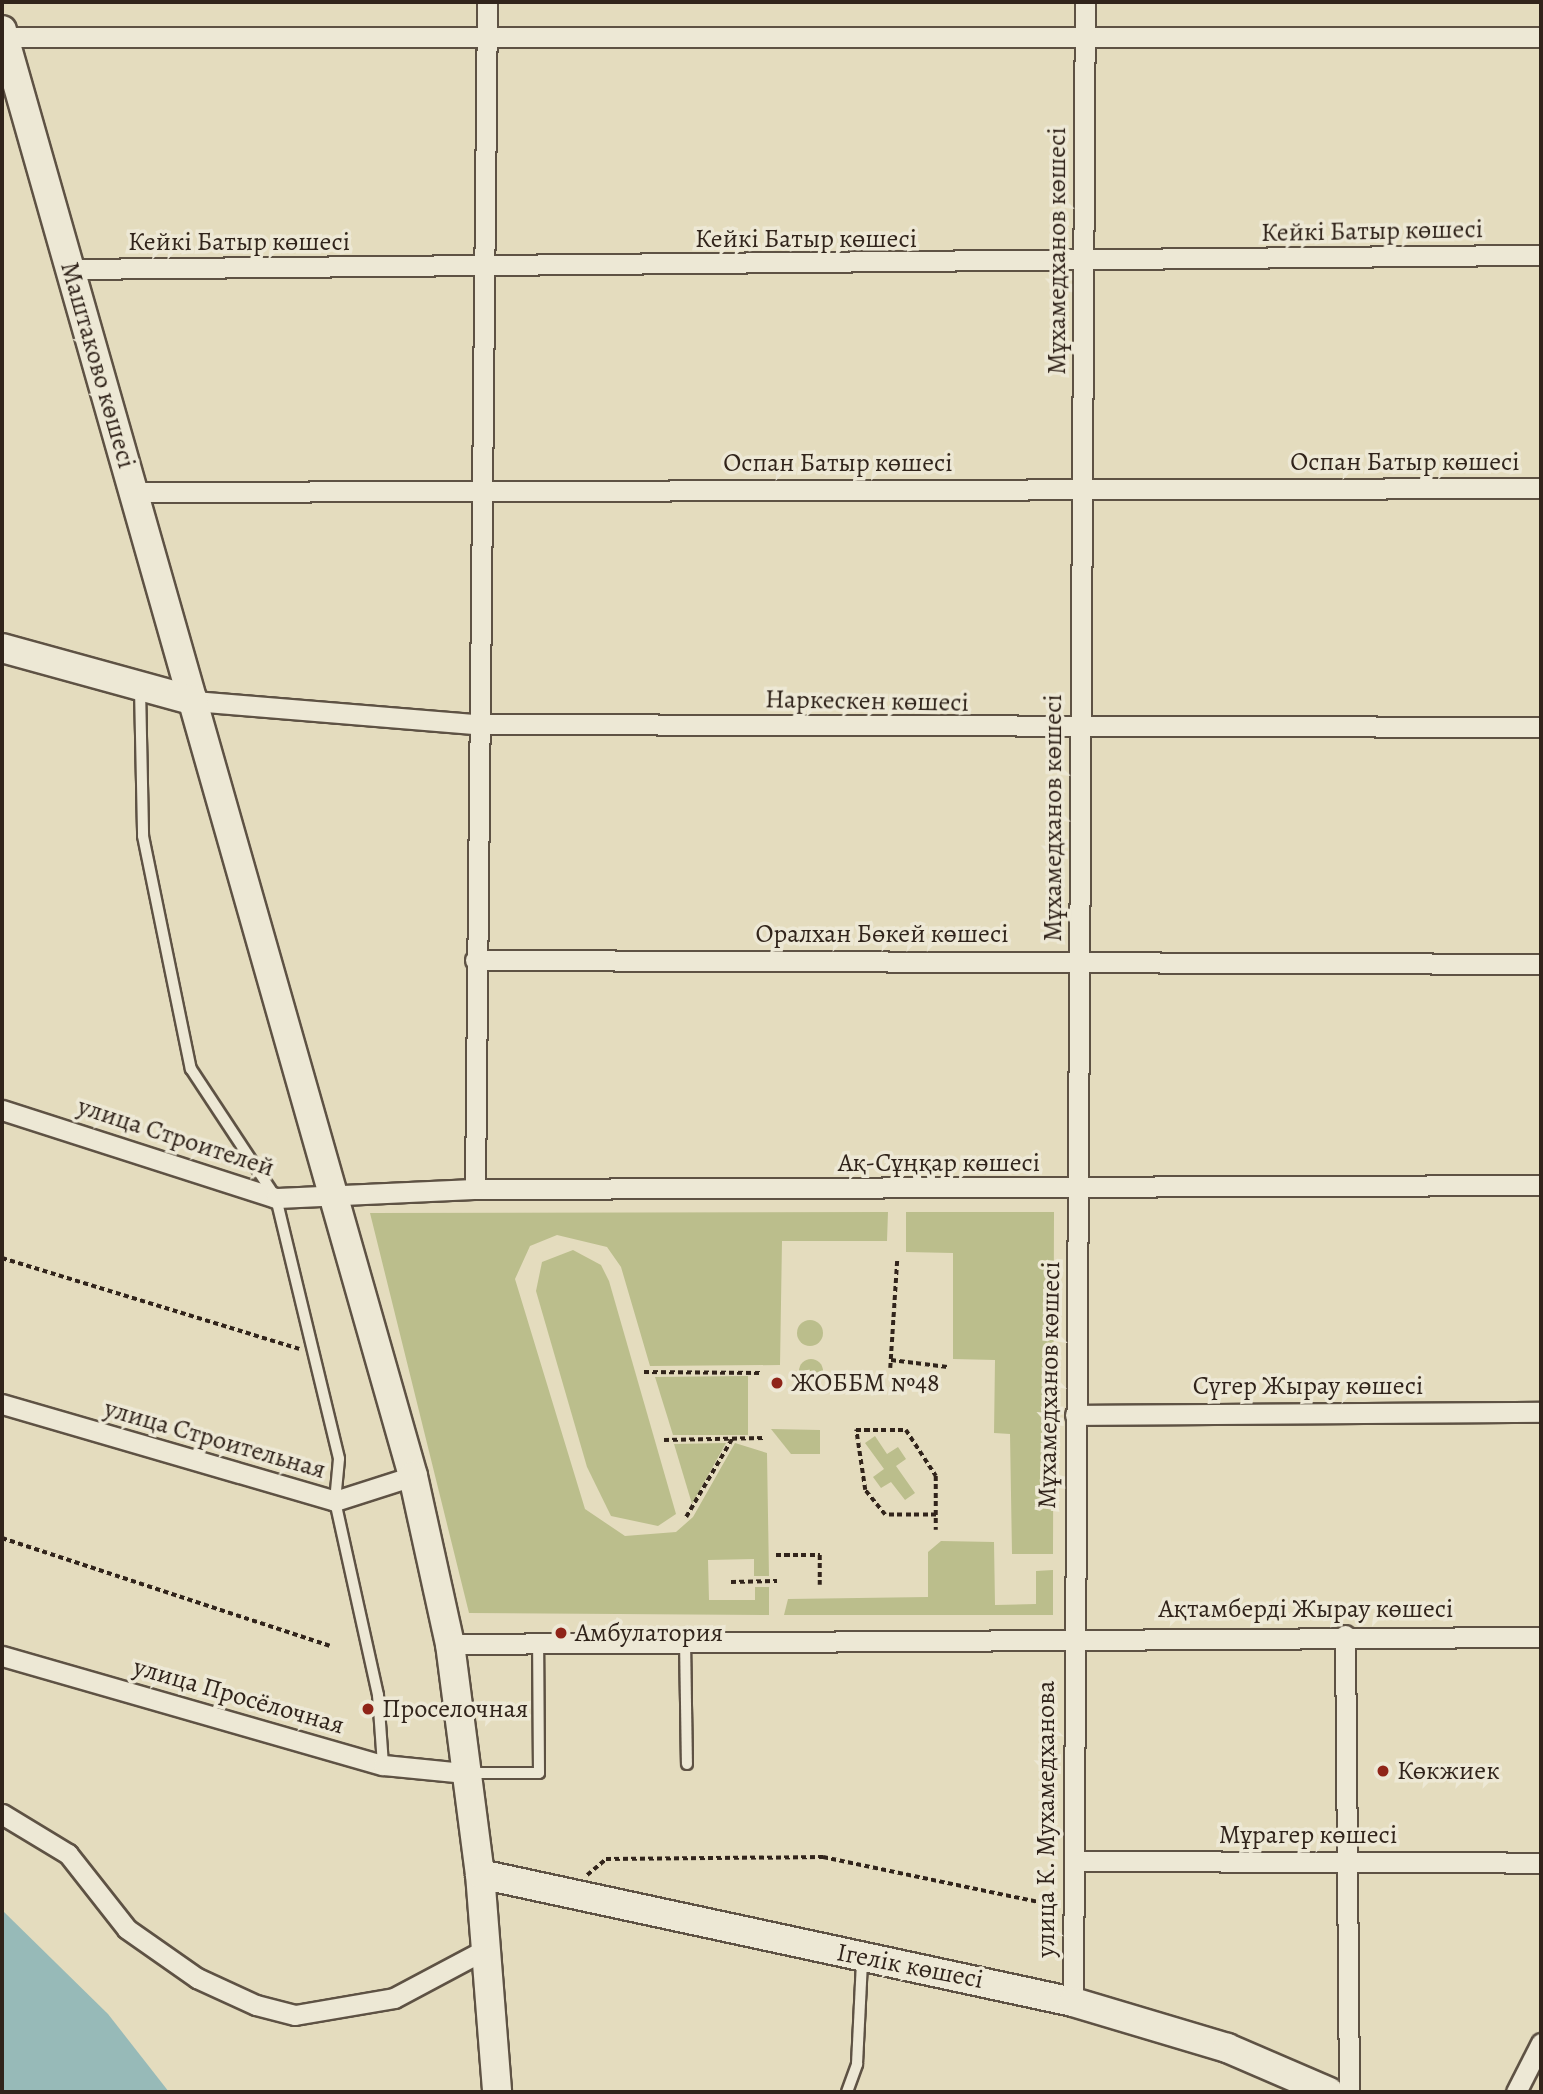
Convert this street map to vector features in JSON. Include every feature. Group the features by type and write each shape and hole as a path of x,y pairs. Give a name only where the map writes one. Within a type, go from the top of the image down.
{"main road":[{"name":"Маштаково көшесі","path":"3,33 336,1191 413,1476 450,1644 464,1773 480,1874 497,2092"},
{"path":"2,648 194,701"},
{"name":"Ігелік көшесі","path":"480,1874 563,1895 1073,2002 1227,2049 1329,2092"}],"street":[{"path":"475,1189 476,724 487,2"},
{"name":"Мұхамедханов көшесі","path":"1071,1635 1078,1189 1085,2"},
{"path":"3,33 486,42 1085,35 1541,37"},
{"name":"Кейкі Батыр көшесі","path":"70,269 1083,263 1541,255"},
{"name":"Оспан Батыр көшесі","path":"134,492 1541,488"},
{"name":"Наркескен көшесі","path":"194,701 476,724 1079,729 1541,727"},
{"name":"Оралхан Бөкей көшесі","path":"475,960 1079,960 1541,964"},
{"name":"улица Строителей","path":"2,1110 276,1198 336,1191"},
{"name":"Ақ-Сұңқар көшесі","path":"336,1191 1541,1185"},
{"name":"улица Строительная","path":"2,1404 335,1500 413,1476"},
{"name":"Сүгер Жырау көшесі","path":"1075,1415 1541,1412"},
{"name":"Ақтамберді Жырау көшесі","path":"450,1644 1071,1635 1541,1637"},
{"name":"улица К. Мухамедханова","path":"1071,1635 1073,2002"},
{"path":"1345,1635 1349,2092"},
{"name":"улица Просёлочная","path":"2,1656 383,1765 464,1773"},
{"path":"2,1814 68,1854 127,1929 197,1978 256,2005 295,2015 394,1998 486,1949"},
{"name":"Мұрагер көшесі","path":"1074,1861 1541,1863"},
{"path":"1516,2092 1541,2043"}],"lane":[{"path":"140,688 143,836 191,1069 276,1198 339,1459 335,1500 378,1695 383,1765"},
{"path":"685,1639 687,1764"},
{"path":"464,1773 539,1773 538,1642"},
{"path":"847,2092 857,2064 862,1956"}],"path":[{"path":"2,1258 315,1354"},
{"path":"890,1368 897,1259"},
{"path":"891,1360 948,1367"},
{"path":"644,1372 760,1373"},
{"path":"936,1515 884,1515 866,1490 856,1430 906,1430 936,1476 936,1515 936,1530"},
{"path":"664,1440 766,1438"},
{"path":"687,1517 733,1439"},
{"path":"2,1538 330,1646"},
{"path":"776,1555 820,1555 820,1585"},
{"path":"731,1582 777,1581"},
{"path":"563,1895 606,1859 823,1857 1074,1909"}],"green space":[{"path":"888,1212 887,1241 782,1241 780,1365 650,1366 621,1267 607,1247 557,1235 530,1246 515,1279 585,1509 625,1536 676,1532 693,1517 735,1443 767,1453 769,1576 754,1576 754,1559 708,1560 709,1600 755,1600 755,1587 769,1587 769,1615 469,1613 370,1213"},
{"path":"906,1212 1054,1212 1053,1554 1012,1554 1010,1434 994,1433 995,1360 953,1359 953,1253 906,1252"},
{"path":"573,1250 601,1265 609,1281 676,1514 658,1526 611,1516 587,1467 536,1291 542,1262"},
{"path":"810,1320 819,1324 823,1333 819,1342 810,1346 801,1342 797,1333 801,1324"},
{"path":"811,1359 819,1363 823,1371 819,1379 811,1383 803,1379 799,1371 803,1363"},
{"path":"748,1376 748,1435 673,1435 655,1377"},
{"path":"771,1429 820,1430 820,1454 791,1454"},
{"path":"875,1436 887,1454 898,1447 906,1459 896,1466 915,1493 905,1500 891,1482 881,1488 873,1477 884,1469 865,1443"},
{"path":"726,1443 692,1504 674,1444"},
{"path":"941,1541 994,1542 995,1605 1036,1604 1036,1571 1053,1570 1053,1615 784,1615 788,1599 928,1597 928,1552"}],"water":[{"path":"2,1910 108,2014 169,2092 2,2092"}],"place":[{"name":"ЖОББМ №48","path":"777,1383"},
{"name":"Амбулатория","path":"561,1633"},
{"name":"Проселочная","path":"368,1709"},
{"name":"Көкжиек","path":"1383,1771"}]}
